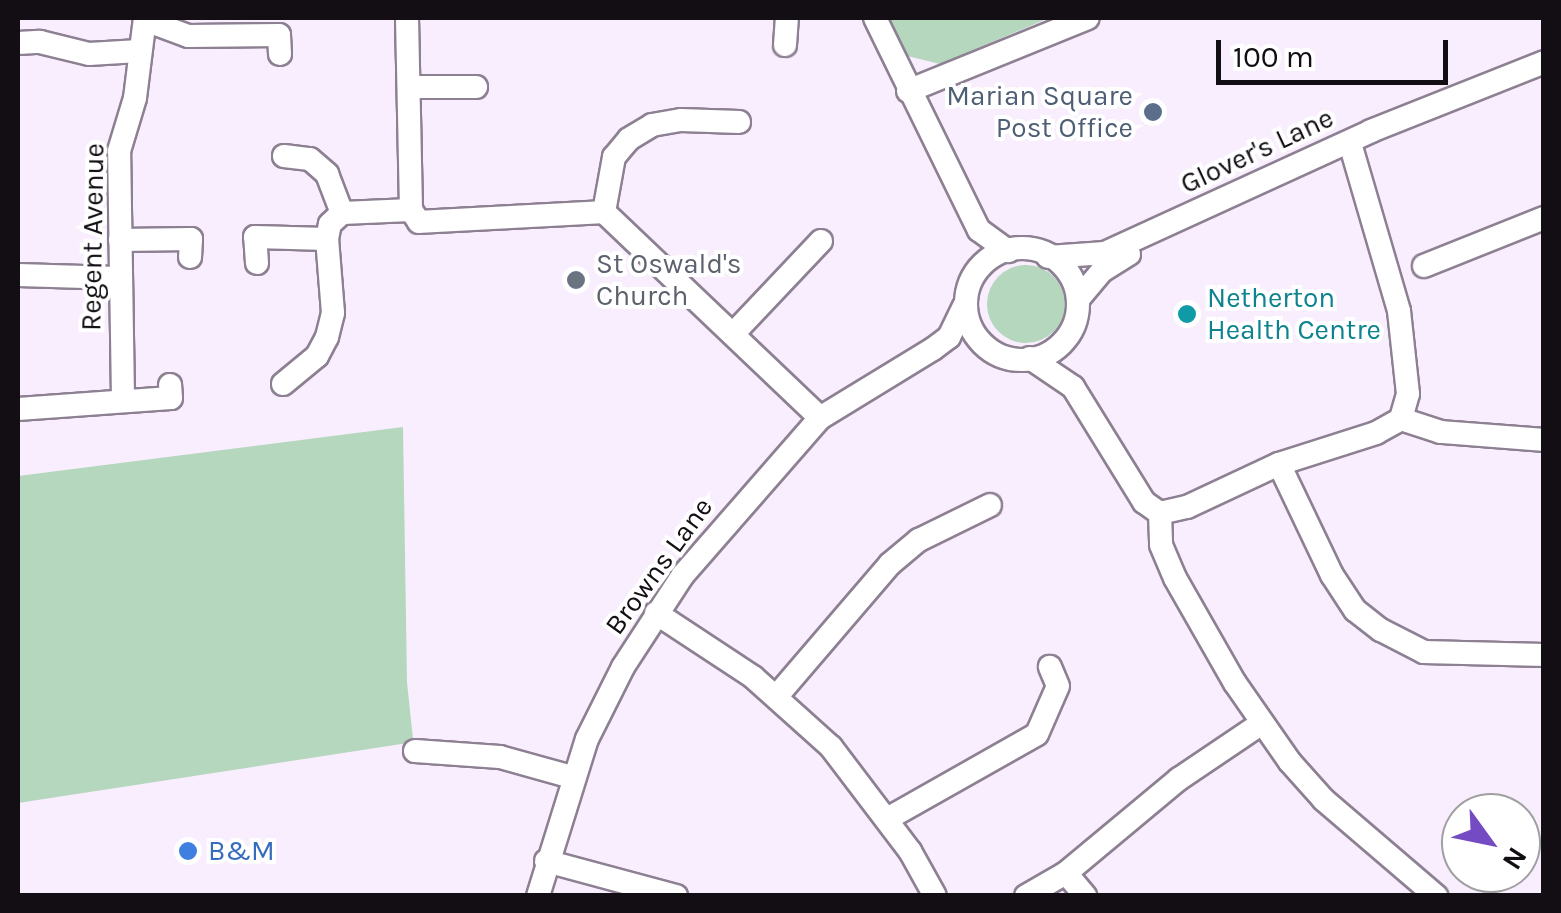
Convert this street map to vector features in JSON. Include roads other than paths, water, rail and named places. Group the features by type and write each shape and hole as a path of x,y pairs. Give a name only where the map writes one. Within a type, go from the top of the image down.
{"street":[{"path":"407,18 410,210 419,222 604,212 820,418"},
{"path":"785,45 787,18"},
{"path":"875,18 979,230 1008,252"},
{"path":"908,92 1088,18"},
{"path":"145,19 188,36 280,35 280,54"},
{"name":"Regent Avenue","path":"123,399 118,278 119,151 134,98 145,19"},
{"path":"18,44 40,42 89,54 139,52"},
{"name":"Glover's Lane","path":"1048,257 1105,253 1371,131 1544,62"},
{"name":"Glover's Lane","path":"1080,296 1102,271 1131,253 1352,150 1544,70"},
{"path":"409,87 476,86"},
{"path":"604,212 614,158 629,139 652,126 680,120 739,122"},
{"path":"292,149 327,174 342,213"},
{"path":"1030,358 1064,376 1144,502 1160,513 1187,508 1278,464 1376,433 1401,419 1408,394 1399,310 1352,150"},
{"path":"283,384 317,356 327,337 334,313 326,239 330,224 342,213 410,210"},
{"path":"1424,266 1544,218"},
{"path":"972,274 980,263 1008,252 1048,257 1070,274 1080,296 1078,320 1070,338 1054,351 1030,358 1010,358 989,349 973,334 964,306 979,230"},
{"path":"257,263 256,237 326,239"},
{"path":"120,240 191,239 190,257"},
{"path":"733,334 821,241"},
{"path":"18,276 118,278"},
{"name":"Browns Lane","path":"538,896 572,777 623,668 656,613 723,525 820,418 934,349 949,336 964,306"},
{"path":"1070,338 1073,387"},
{"name":"Browns Lane","path":"934,349 958,343 989,349"},
{"path":"18,409 171,398 170,385"},
{"path":"1401,419 1442,432 1544,440"},
{"path":"1278,464 1332,575 1355,610 1380,630 1424,652 1544,655"},
{"path":"1160,513 1160,544 1175,578 1262,723 1324,800 1436,896"},
{"path":"776,697 890,564 919,540 982,516"},
{"path":"656,613 776,697 831,747 888,818 935,896"},
{"path":"888,818 1037,734 1062,679"},
{"path":"1026,896 1066,873 1179,778 1262,723"},
{"path":"416,750 500,757 572,777"},
{"path":"546,861 687,892"},
{"path":"1066,873 1084,896"}],"place":[{"name":"Marian Square Post Office","path":"1153,112"},
{"name":"St Oswald's Church","path":"576,280"},
{"name":"Netherton Health Centre","path":"1187,314"},
{"name":"B&M","path":"188,851"}]}
